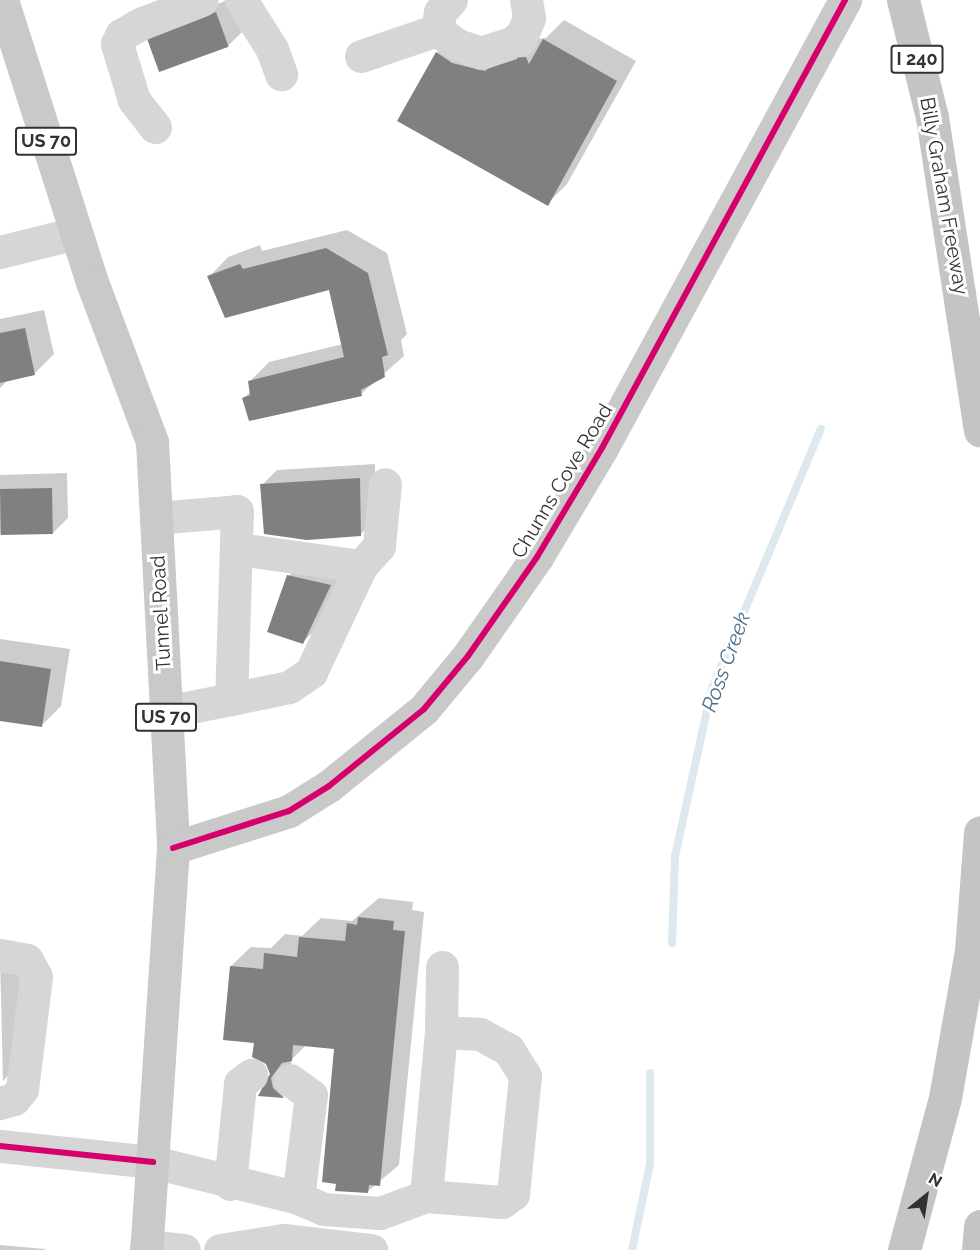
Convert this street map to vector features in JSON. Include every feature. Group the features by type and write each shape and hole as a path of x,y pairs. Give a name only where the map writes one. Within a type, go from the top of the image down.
{"highway":[{"name":"Billy Graham Freeway","path":"903,0 932,117 980,430"},
{"path":"904,1250 945,1098 971,950 980,832"},
{"path":"978,1250 980,1226"}],"main road":[{"name":"Tunnel Road","path":"2,0 76,234 152,442 173,848 146,1248"},
{"name":"Chunns Cove Road","path":"173,848 289,811 330,786 423,709 468,656 537,557 602,448 845,0"}],"street":[{"path":"155,127 134,100 117,44 121,35 140,24 202,0"},
{"path":"241,0 272,49 281,74"},
{"path":"437,30 440,12 451,0"},
{"path":"520,40 529,18 526,0"},
{"path":"437,30 458,45 481,54"},
{"path":"361,56 437,30"},
{"path":"0,252 76,234"},
{"path":"166,712 289,687 311,672 362,566 379,546 385,484"},
{"path":"156,518 237,511 238,549 231,699"},
{"path":"238,549 362,566"},
{"path":"0,956 27,960 36,977 22,1089 14,1099 0,1102"},
{"path":"426,1196 441,1032 442,967"},
{"path":"0,1146 153,1162 230,1184 298,1198 324,1209 380,1213 426,1196 502,1202 513,1194 525,1076 509,1050 480,1034 441,1032"},
{"path":"230,1184 236,1105 240,1083 250,1075"},
{"path":"290,1080 311,1095 298,1198"},
{"path":"220,1250 283,1240 371,1250"},
{"path":"146,1248 184,1250"}],"building":[{"path":"216,12 229,47 159,72 146,37"},
{"path":"502,35 506,52 513,58 526,57 529,64 543,39 617,81 548,206 397,121 436,52 452,63 485,71 499,59 499,49 492,39"},
{"path":"326,248 368,273 388,355 382,357 385,377 361,390 362,396 249,421 242,398 250,395 248,381 344,357 329,290 225,318 207,276 240,264 243,269"},
{"path":"25,328 35,375 0,383 0,333"},
{"path":"360,478 361,536 307,540 264,534 260,484"},
{"path":"52,488 53,534 1,535 0,489"},
{"path":"287,575 331,585 303,644 267,632"},
{"path":"0,661 51,669 42,727 0,721"},
{"path":"358,917 394,921 393,930 405,931 380,1186 369,1185 368,1193 335,1191 336,1184 322,1182 334,1049 293,1045 292,1061 282,1063 271,1078 273,1088 284,1098 258,1096 270,1074 266,1064 252,1057 254,1043 223,1040 230,966 263,969 264,953 297,957 299,937 345,941 347,923 357,925"}],"waterway":[{"name":"Ross Creek","path":"672,943 675,856 712,688 821,429"},
{"name":"Ross Creek","path":"632,1250 650,1164 650,1073"}],"tunnel":[{"path":"481,53 520,40"}],"cycle path":[{"path":"173,848 289,811 329,786 424,709 468,656 537,557 602,448 845,0"},
{"path":"0,1146 153,1162"}]}
